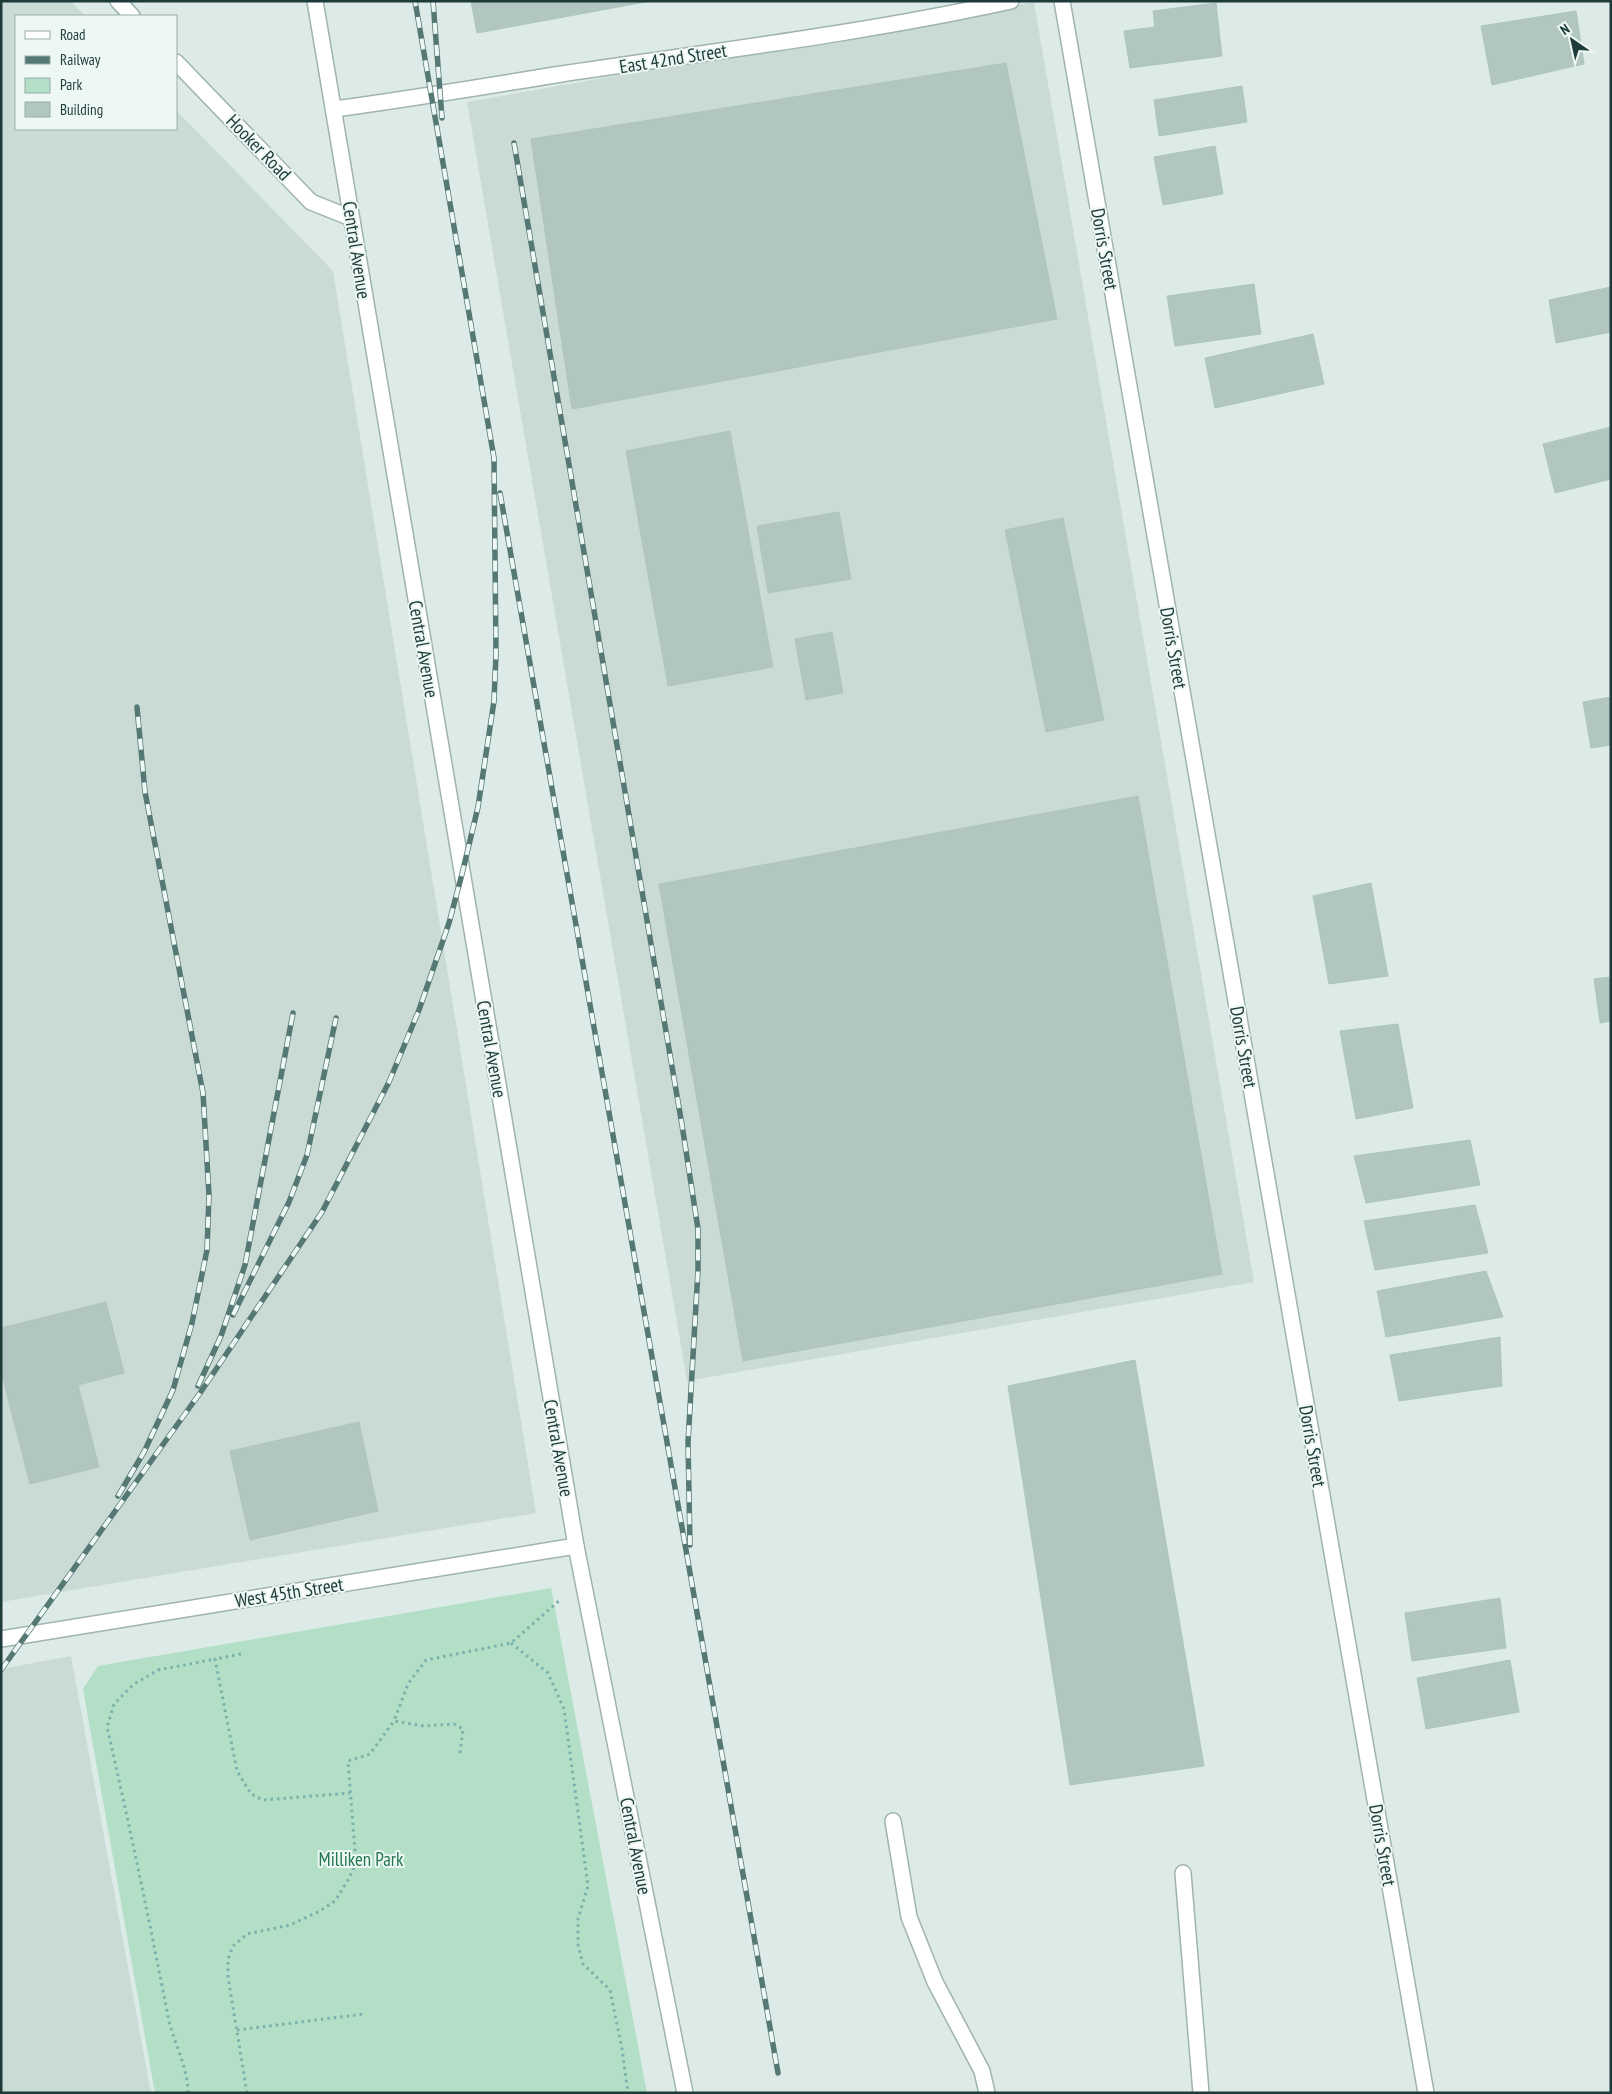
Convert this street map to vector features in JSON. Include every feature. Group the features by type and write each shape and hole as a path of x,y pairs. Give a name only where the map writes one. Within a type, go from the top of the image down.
{"street":[{"path":"118,1 131,15"},
{"name":"Central Avenue","path":"316,1 576,1546 686,2093"},
{"name":"East 42nd Street","path":"335,109 440,95 555,75 676,59 948,15 1011,1"},
{"name":"Dorris Street","path":"1062,1 1426,2093"},
{"name":"Hooker Road","path":"178,64 311,202 351,218"},
{"name":"West 45th Street","path":"1,1639 576,1546"},
{"path":"893,1821 908,1916 934,1982 982,2070 987,2093"},
{"path":"1183,1873 1201,2093"}],"path":[{"path":"248,2093 228,1977 228,1960 233,1946 247,1934 290,1925 320,1912 336,1901 356,1864 348,1761 370,1754 394,1721 408,1684 426,1660 510,1643 583,1579"},
{"path":"510,1643 548,1673 564,1709 588,1886 578,1920 578,1946 583,1964 610,1990 622,2049 628,2093"},
{"path":"188,2093 188,2078 172,2033 138,1864 107,1727 114,1704 134,1684 158,1670 241,1654"},
{"path":"215,1659 236,1771 251,1794 263,1800 350,1792"},
{"path":"394,1721 424,1726 454,1724 463,1729 460,1752"},
{"path":"237,2030 364,2014"}],"shaded area":[{"path":"1,1 71,1 84,15 15,15 15,130 178,130 178,112 333,271 536,1513 1,1602"},
{"path":"1034,2 1254,1282 687,1381 467,102"},
{"path":"71,1656 151,2093 1,2093 1,1669"}],"green space":[{"name":"Milliken Park","path":"551,1588 647,2093 155,2093 83,1689 98,1666"}],"building":[{"path":"471,1 651,1 477,33"},
{"path":"1216,3 1222,56 1130,68 1124,31 1155,27 1153,11"},
{"path":"1576,11 1584,64 1492,85 1481,26"},
{"path":"1006,63 1057,319 572,409 531,139"},
{"path":"1242,86 1247,122 1159,136 1154,100"},
{"path":"1215,146 1223,194 1163,205 1154,157"},
{"path":"1254,284 1261,334 1175,346 1167,296"},
{"path":"1611,287 1611,332 1556,343 1549,300"},
{"path":"1313,334 1324,384 1215,408 1205,358"},
{"path":"1611,427 1611,479 1555,493 1543,444"},
{"path":"730,431 773,667 668,686 626,451"},
{"path":"839,512 851,579 768,593 757,526"},
{"path":"1063,518 1104,720 1046,732 1005,530"},
{"path":"832,632 843,693 806,700 795,639"},
{"path":"1611,697 1611,745 1591,748 1583,702"},
{"path":"1138,796 1222,1274 743,1361 659,884"},
{"path":"1371,883 1388,976 1329,984 1313,896"},
{"path":"1611,977 1611,1021 1600,1023 1594,979"},
{"path":"1398,1024 1413,1108 1356,1119 1340,1031"},
{"path":"1470,1140 1480,1185 1366,1203 1354,1156"},
{"path":"1475,1205 1488,1253 1375,1270 1364,1221"},
{"path":"1486,1271 1503,1317 1386,1337 1377,1291"},
{"path":"106,1302 124,1373 78,1385 99,1467 30,1484 1,1371 1,1328"},
{"path":"1500,1337 1502,1386 1399,1401 1390,1355"},
{"path":"1135,1360 1204,1766 1070,1785 1008,1386"},
{"path":"359,1422 378,1511 250,1540 230,1451"},
{"path":"1500,1598 1506,1648 1412,1661 1405,1613"},
{"path":"1510,1660 1519,1712 1426,1729 1417,1678"}],"railway":[{"path":"1,1670 200,1393 322,1212 389,1082 419,1010 449,923 462,874 478,807 494,701 496,654 494,458 415,1"},
{"path":"433,1 442,118"},
{"path":"514,143 682,1125 698,1229 698,1270 688,1442 690,1545"},
{"path":"500,493 778,2073"},
{"path":"118,1496 144,1452 173,1390 192,1323 207,1250 209,1195 203,1093 145,792 137,707"},
{"path":"198,1386 221,1336 245,1265 293,1013"},
{"path":"233,1315 289,1202 307,1155 336,1018"}]}
